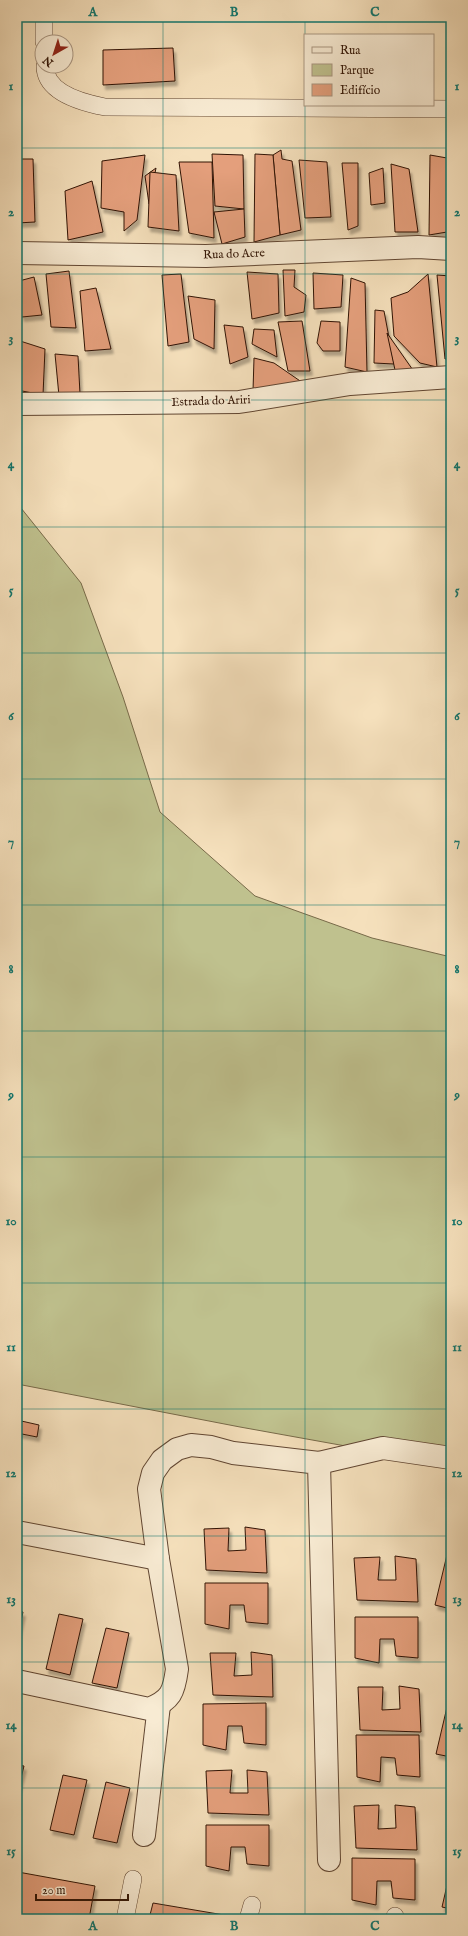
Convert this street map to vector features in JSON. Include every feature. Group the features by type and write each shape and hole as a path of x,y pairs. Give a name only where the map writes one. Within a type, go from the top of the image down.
{"street":[{"name":"Rua do Acre","path":"17,253 206,256 418,247 451,249"},
{"name":"Estrada do Ariri","path":"17,404 239,402 350,384 451,377"},
{"path":"17,1681 149,1709 159,1705 167,1699 172,1691 177,1669 158,1559 149,1489 153,1473 162,1460 176,1449 191,1446 211,1447 233,1453 319,1462 383,1448 451,1458"},
{"path":"319,1462 329,1860"},
{"path":"17,1532 158,1559"},
{"path":"144,1835 159,1705"}],"lane":[{"path":"44,17 44,34"},
{"path":"46,74 53,84 68,96 85,104 105,107 451,109"},
{"path":"125,1919 133,1879"}],"green space":[{"path":"17,503 81,583 123,697 160,812 255,896 372,938 451,957 451,1465 240,1427 17,1384"}],"building":[{"path":"173,48 175,81 103,85 103,50"},
{"path":"281,150 282,159 292,161 301,230 280,235 273,155"},
{"path":"212,154 243,155 244,209 215,206"},
{"path":"255,154 273,155 280,235 254,242"},
{"path":"145,155 137,220 124,231 124,212 101,208 102,161"},
{"path":"430,155 447,158 447,232 429,235"},
{"path":"17,159 33,159 35,222 17,223"},
{"path":"299,160 327,162 331,217 305,218"},
{"path":"179,162 212,162 214,238 189,233"},
{"path":"342,163 358,163 358,226 348,230"},
{"path":"391,164 409,169 418,232 395,232"},
{"path":"156,168 149,204 145,176"},
{"path":"383,168 385,203 371,205 369,173"},
{"path":"150,172 176,175 179,231 148,227"},
{"path":"92,181 103,232 68,240 65,191"},
{"path":"244,209 245,237 222,244 214,212"},
{"path":"283,270 295,270 294,287 306,295 304,312 285,316"},
{"path":"69,271 76,328 51,327 46,274"},
{"path":"247,272 278,274 279,313 252,319"},
{"path":"313,273 343,275 341,307 314,309"},
{"path":"181,274 189,342 168,346 162,275"},
{"path":"428,274 437,367 420,363 394,336 391,298 408,292"},
{"path":"437,275 451,276 451,358 445,359"},
{"path":"34,277 42,315 22,317 17,304 17,287 19,281"},
{"path":"351,278 365,283 367,372 345,367"},
{"path":"96,288 111,349 85,351 80,291"},
{"path":"188,296 215,300 214,349 194,339"},
{"path":"375,310 384,311 394,364 374,363"},
{"path":"302,321 310,371 288,371 278,322"},
{"path":"321,321 340,322 340,351 323,351 317,343"},
{"path":"224,325 243,327 248,357 230,364"},
{"path":"254,329 274,330 277,357 252,344"},
{"path":"387,333 415,373 395,370"},
{"path":"17,340 45,349 43,395 17,390"},
{"path":"55,354 78,356 80,394 59,396"},
{"path":"254,358 274,363 306,385 253,391"},
{"path":"17,1420 39,1425 37,1437 17,1433"},
{"path":"245,1527 265,1530 267,1573 206,1570 204,1529 229,1528 228,1551 246,1550"},
{"path":"451,1538 451,1609 435,1605"},
{"path":"395,1556 416,1559 418,1602 357,1600 354,1558 380,1557 378,1580 396,1580"},
{"path":"205,1583 268,1583 268,1624 246,1622 244,1605 230,1605 229,1629 205,1624"},
{"path":"17,1611 23,1612 17,1639"},
{"path":"59,1614 83,1619 70,1675 46,1669"},
{"path":"355,1617 418,1617 418,1658 396,1656 394,1639 380,1639 379,1663 355,1658"},
{"path":"106,1628 129,1633 117,1688 92,1683"},
{"path":"251,1652 272,1655 273,1697 213,1695 210,1653 236,1653 234,1676 252,1675"},
{"path":"399,1686 419,1689 421,1732 360,1730 358,1687 383,1687 382,1710 400,1709"},
{"path":"451,1690 451,1757 436,1754"},
{"path":"266,1703 266,1745 244,1743 242,1726 228,1726 226,1750 203,1745 203,1704"},
{"path":"356,1735 419,1735 420,1777 397,1775 395,1758 381,1757 380,1782 357,1777"},
{"path":"17,1765 24,1766 17,1794"},
{"path":"232,1770 230,1793 248,1793 247,1770 267,1772 269,1815 208,1813 206,1771"},
{"path":"63,1775 87,1780 74,1835 50,1830"},
{"path":"106,1782 130,1788 117,1843 93,1838"},
{"path":"379,1805 378,1829 396,1828 395,1805 415,1807 417,1850 356,1848 354,1806"},
{"path":"206,1825 269,1825 269,1866 247,1864 245,1847 231,1847 229,1871 206,1866"},
{"path":"352,1858 415,1859 415,1900 393,1898 391,1881 377,1881 376,1905 352,1900"},
{"path":"451,1868 451,1909 442,1907"},
{"path":"18,1872 95,1886 89,1919 17,1919"},
{"path":"153,1903 230,1916 229,1919 149,1919"}]}
